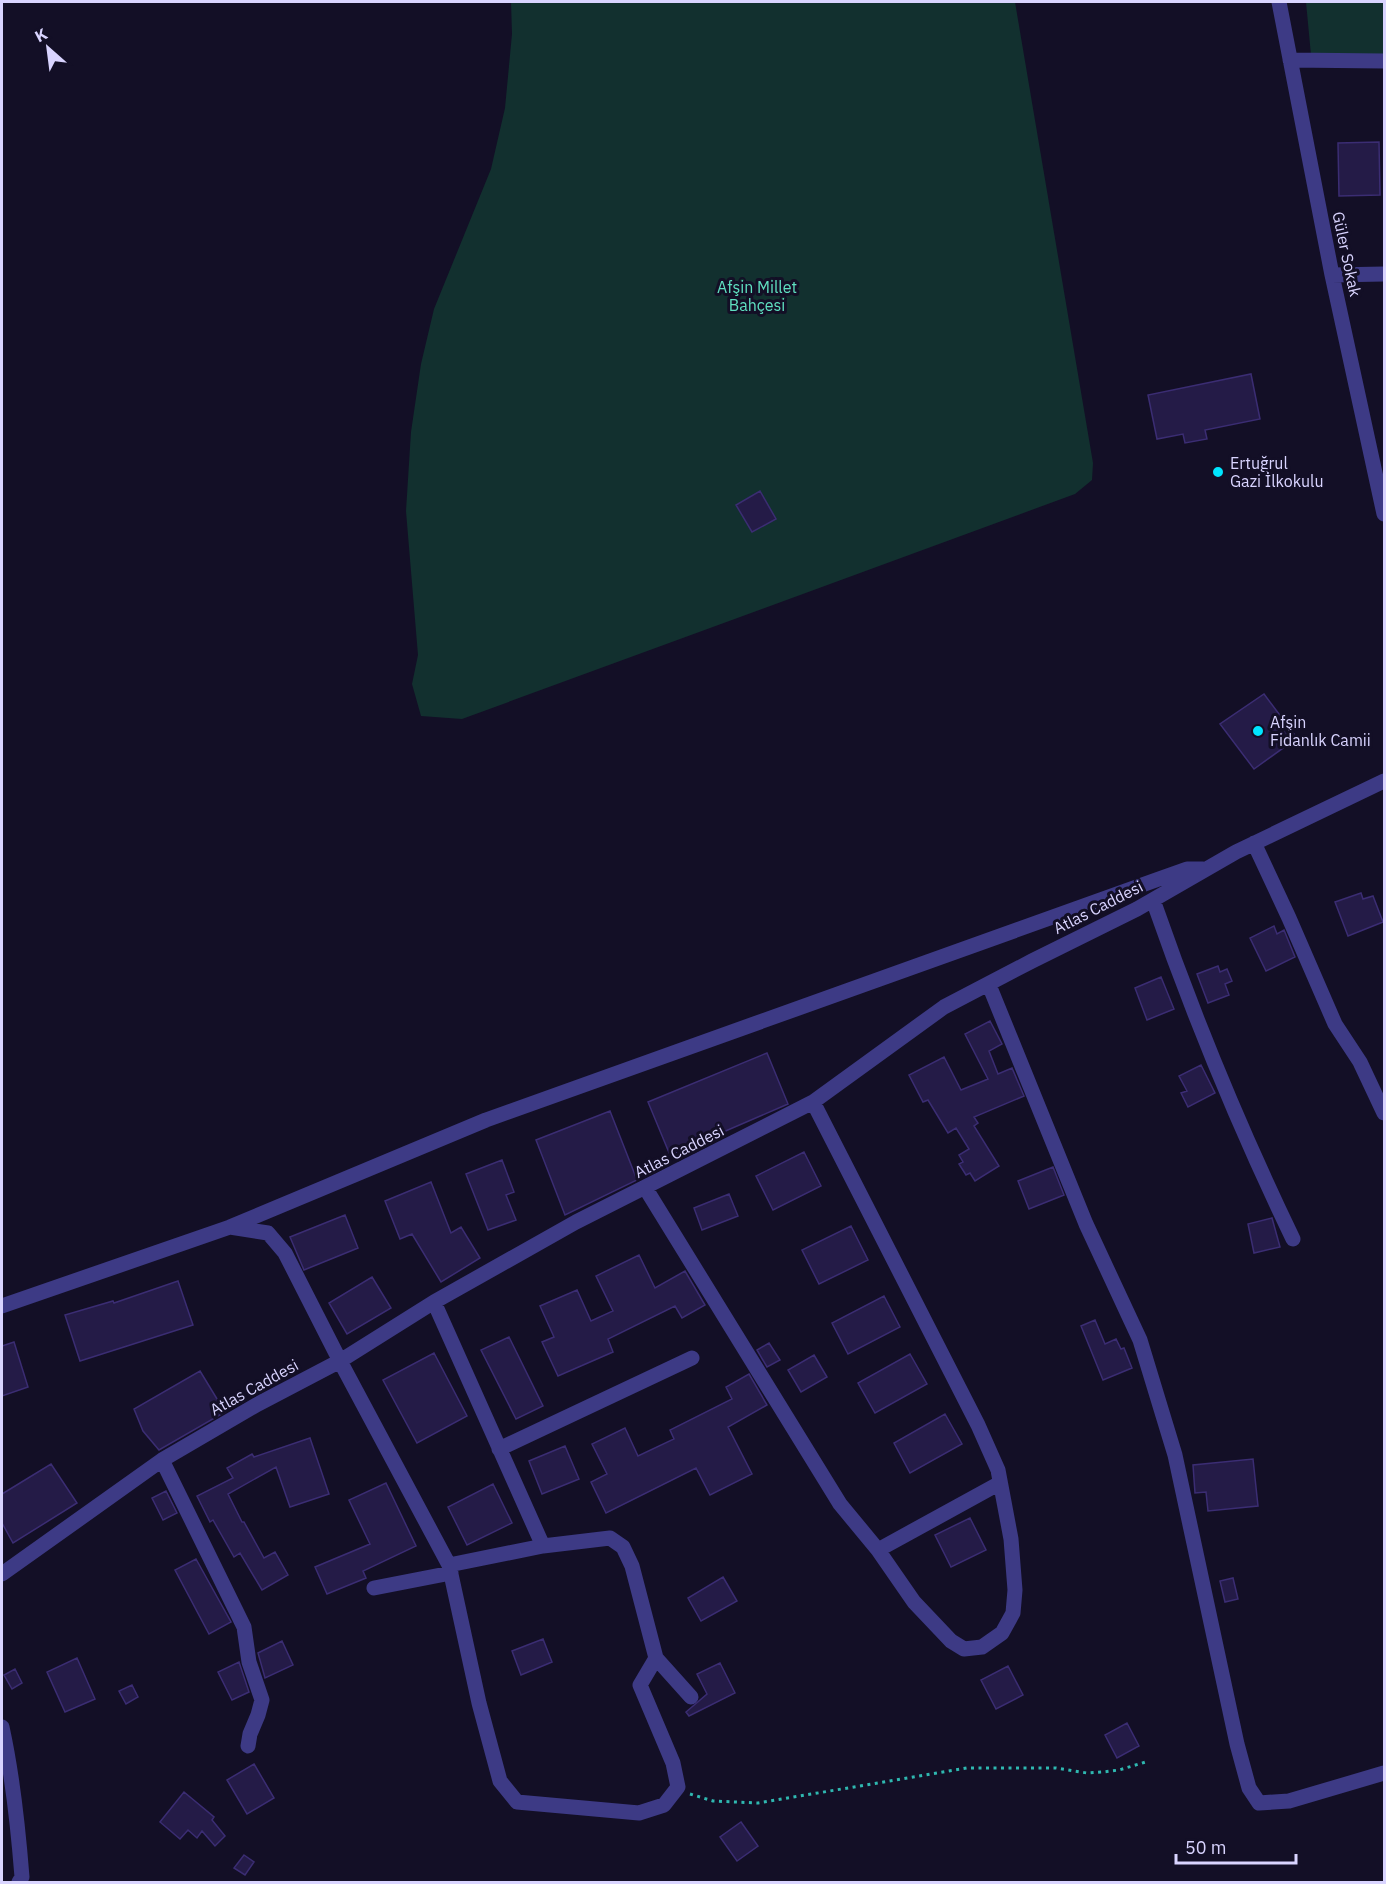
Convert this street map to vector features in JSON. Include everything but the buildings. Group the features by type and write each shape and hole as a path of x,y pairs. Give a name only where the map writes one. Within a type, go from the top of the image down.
{"street":[{"name":"Güler Sokak","path":"1279,2 1332,275 1383,497 1384,514"},
{"path":"1290,60 1384,61"},
{"path":"1332,275 1384,274"},
{"name":"Atlas Caddesi","path":"2,1574 162,1460 258,1404 340,1361 434,1302 576,1222 646,1189 813,1102 944,1007 1153,900 1254,843 1384,781"},
{"path":"1254,843 1335,1024 1360,1062 1384,1113"},
{"path":"2,1306 230,1227 486,1120 1166,876 1187,869 1206,869"},
{"path":"1153,900 1227,1096 1293,1239"},
{"path":"989,984 1086,1224 1140,1340 1175,1455 1237,1744 1249,1788 1259,1803 1289,1801 1384,1773"},
{"path":"646,1189 840,1504 878,1550 914,1602 951,1641 964,1648 981,1647 1002,1633 1013,1613 1015,1590 1011,1539 998,1470 978,1425 813,1102"},
{"path":"230,1227 268,1233 285,1253 450,1569 479,1703 500,1781 517,1802 639,1813 664,1805 678,1787 673,1763 640,1685 656,1658"},
{"path":"434,1302 543,1546"},
{"path":"499,1449 693,1358"},
{"path":"162,1460 244,1627 249,1662 262,1700 248,1746"},
{"path":"878,1550 1000,1483"},
{"path":"374,1588 543,1546 610,1538 623,1547 632,1566 656,1658 691,1697"},
{"path":"2,1727 19,1832 22,1877 19,1882"}],"path":[{"path":"678,1787 689,1794 713,1801 758,1803 967,1768 1056,1768 1087,1773 1119,1770 1149,1761"}],"green space":[{"name":"Afşin Millet Bahçesi","path":"511,2 1015,2 1093,463 1092,480 1075,494 462,719 421,716 412,684 418,655 406,511 411,432 421,364 434,309 491,169 505,108 512,34"},
{"path":"1306,2 1384,2 1384,54 1311,55"}],"place":[{"name":"Ertuğrul Gazi İlkokulu","path":"1218,472"},
{"name":"Afşin Fidanlık Camii","path":"1258,731"}]}
